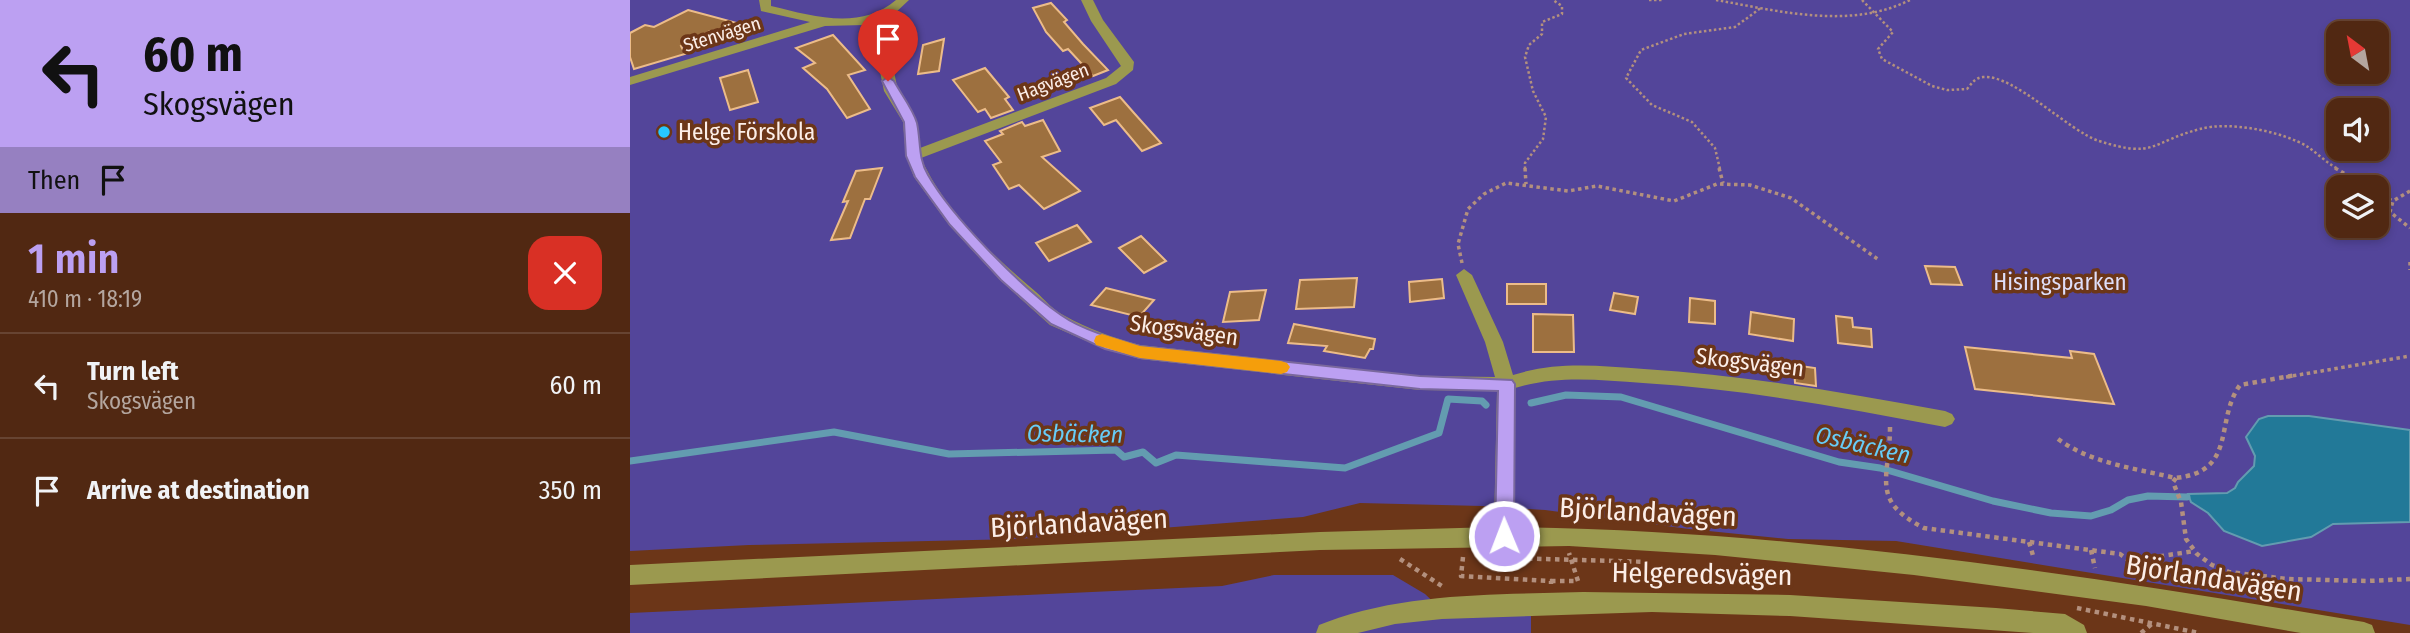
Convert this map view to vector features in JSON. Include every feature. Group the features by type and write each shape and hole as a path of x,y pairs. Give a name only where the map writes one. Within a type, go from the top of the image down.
{"street":[{"path":"765,0 765,8 770,10 824,22 869,21 889,12 903,0"},
{"name":"Hagvägen","path":"913,156 1111,81 1123,73 1128,67 1127,62 1097,21 1087,0"},
{"name":"Skogsvägen","path":"869,21 883,52 891,91 910,122 913,156 922,177 956,221 1025,293 1056,320 1111,344 1140,352 1420,383 1506,384 1532,376 1573,371 1721,382 1945,419"},
{"name":"Stenvägen","path":"630,81 720,56 824,22"},
{"path":"720,56 723,71"},
{"path":"1464,275 1494,342 1506,384 1504,536"},
{"name":"Björlandavägen","path":"630,575 1221,546 1504,536 1688,543 1803,552 2146,596 2364,633"},
{"name":"Helgeredsvägen","path":"1327,633 1359,619 1416,610 1477,607 1552,592 1866,608 2065,625 2076,633"}],"path":[{"path":"1526,184 1525,163 1543,139 1546,117 1533,91 1525,57 1529,45 1542,34 1542,22 1562,14 1562,6 1553,0"},
{"path":"1649,0 1662,0"},
{"path":"1716,0 1817,16 1870,12 1895,7 1910,0"},
{"path":"1863,0 1870,12 1887,21 1893,32 1878,49 1882,59 1933,86 1947,90 1967,89 1974,80 1984,77 1997,79 2049,108 2093,139 2127,150 2147,150 2201,128 2246,127 2282,136 2308,148 2348,175"},
{"path":"1723,183 1715,148 1692,122 1652,105 1626,78 1641,50 1684,34 1735,27 1762,7"},
{"path":"1464,275 1458,244 1468,209 1484,194 1506,183 1568,191 1597,186 1674,201 1682,200 1713,184 1770,189 1799,200 1849,242 1879,260"},
{"path":"2410,191 2393,201 2390,212 2410,228"},
{"path":"2389,199 2393,201"},
{"path":"2410,262 2410,270"},
{"path":"2058,439 2070,449 2105,461 2176,478 2205,469 2214,460 2224,438 2230,396 2240,386 2410,356"},
{"path":"1889,409 1886,495 1897,514 1924,528 2120,554 2134,564 2153,623"},
{"path":"2176,478 2173,482 2182,505 2181,528 2195,551 2234,573 2283,581 2410,579"},
{"path":"2029,542 2034,559"},
{"path":"2091,550 2095,568"},
{"path":"2134,564 2141,559 2195,551"},
{"path":"1450,557 1476,557"},
{"path":"1463,557 1461,576 1552,592 1561,581"},
{"path":"1503,558 1651,562"},
{"path":"1400,559 1410,568 1477,607"},
{"path":"1386,560 1412,559"},
{"path":"2069,607 2199,633"},
{"path":"2141,633 2153,623"}],"green space":[{"name":"Hisingsparken","path":"630,0 2410,0 2410,625 1896,541 1788,539 1545,510 1482,506 1360,503 1303,517 1018,539 749,545 630,551"},
{"path":"1274,575 1393,575 1425,594 1447,615 1531,609 1531,633 630,633 630,613 1222,586"}],"water":[{"path":"2268,416 2309,416 2410,430 2410,522 2333,524 2311,537 2262,546 2224,531 2208,513 2191,502 2188,494 2227,493 2235,488 2254,466 2255,456 2246,437 2259,419"}],"building":[{"path":"1051,3 1067,20 1064,22 1108,70 1093,76 1068,49 1063,51 1046,32 1033,8"},
{"path":"688,10 737,23 719,34 710,31 681,46 685,54 634,69 630,57 630,33 645,25 654,27"},
{"path":"833,35 865,70 848,75 870,109 847,118 827,89 803,68 815,63 796,48"},
{"path":"944,39 939,71 918,74 923,45"},
{"path":"985,68 1009,97 1005,99 1013,110 991,118 985,109 978,112 953,80"},
{"path":"748,70 758,102 730,110 720,78"},
{"path":"1120,97 1161,143 1142,151 1116,120 1104,125 1090,108"},
{"path":"1043,120 1060,151 1042,157 1080,191 1044,209 1019,185 1009,189 993,165 1001,162 985,141 1022,122 1025,126"},
{"path":"882,168 870,199 865,199 850,238 831,240 848,201 843,202 856,171"},
{"path":"1077,225 1091,242 1049,261 1036,243"},
{"path":"1141,236 1166,261 1144,273 1119,248"},
{"path":"1925,266 1955,267 1962,285 1931,284"},
{"path":"1357,278 1354,307 1296,309 1300,280"},
{"path":"1442,279 1444,298 1410,302 1409,282"},
{"path":"1507,284 1546,284 1546,304 1507,304"},
{"path":"1106,288 1154,300 1139,317 1091,305"},
{"path":"1266,290 1259,320 1223,322 1230,292"},
{"path":"1614,293 1638,297 1635,314 1610,310"},
{"path":"1690,298 1715,301 1715,324 1689,322"},
{"path":"1751,312 1794,319 1793,341 1749,334"},
{"path":"1533,314 1573,315 1574,352 1533,352"},
{"path":"1836,316 1852,318 1853,327 1871,329 1872,347 1838,343"},
{"path":"1294,324 1375,339 1373,349 1370,349 1365,358 1324,351 1327,346 1288,343"},
{"path":"1965,347 2072,358 2070,351 2094,354 2114,404 1975,389"},
{"path":"1794,365 1815,368 1816,386 1795,383"}],"waterway":[{"name":"Osbäcken","path":"1531,403 1566,395 1621,397 1839,462 1880,468 1993,501 2051,513 2091,516 2111,510 2128,500 2148,496 2187,497"},
{"name":"Osbäcken","path":"630,461 834,432 949,454 1116,450 1124,457 1143,452 1156,463 1176,455 1345,468 1439,433 1448,399 1482,401 1486,405"}],"slow traffic":[{"path":"1102,341 1140,352 1281,367"}],"place":[{"name":"Helge Förskola","path":"664,132"}],"route":[{"path":"888,81 910,122 913,156 922,177 956,221 1006,276 1056,320 1123,349 1140,352 1420,383 1506,384 1504,536"}]}
